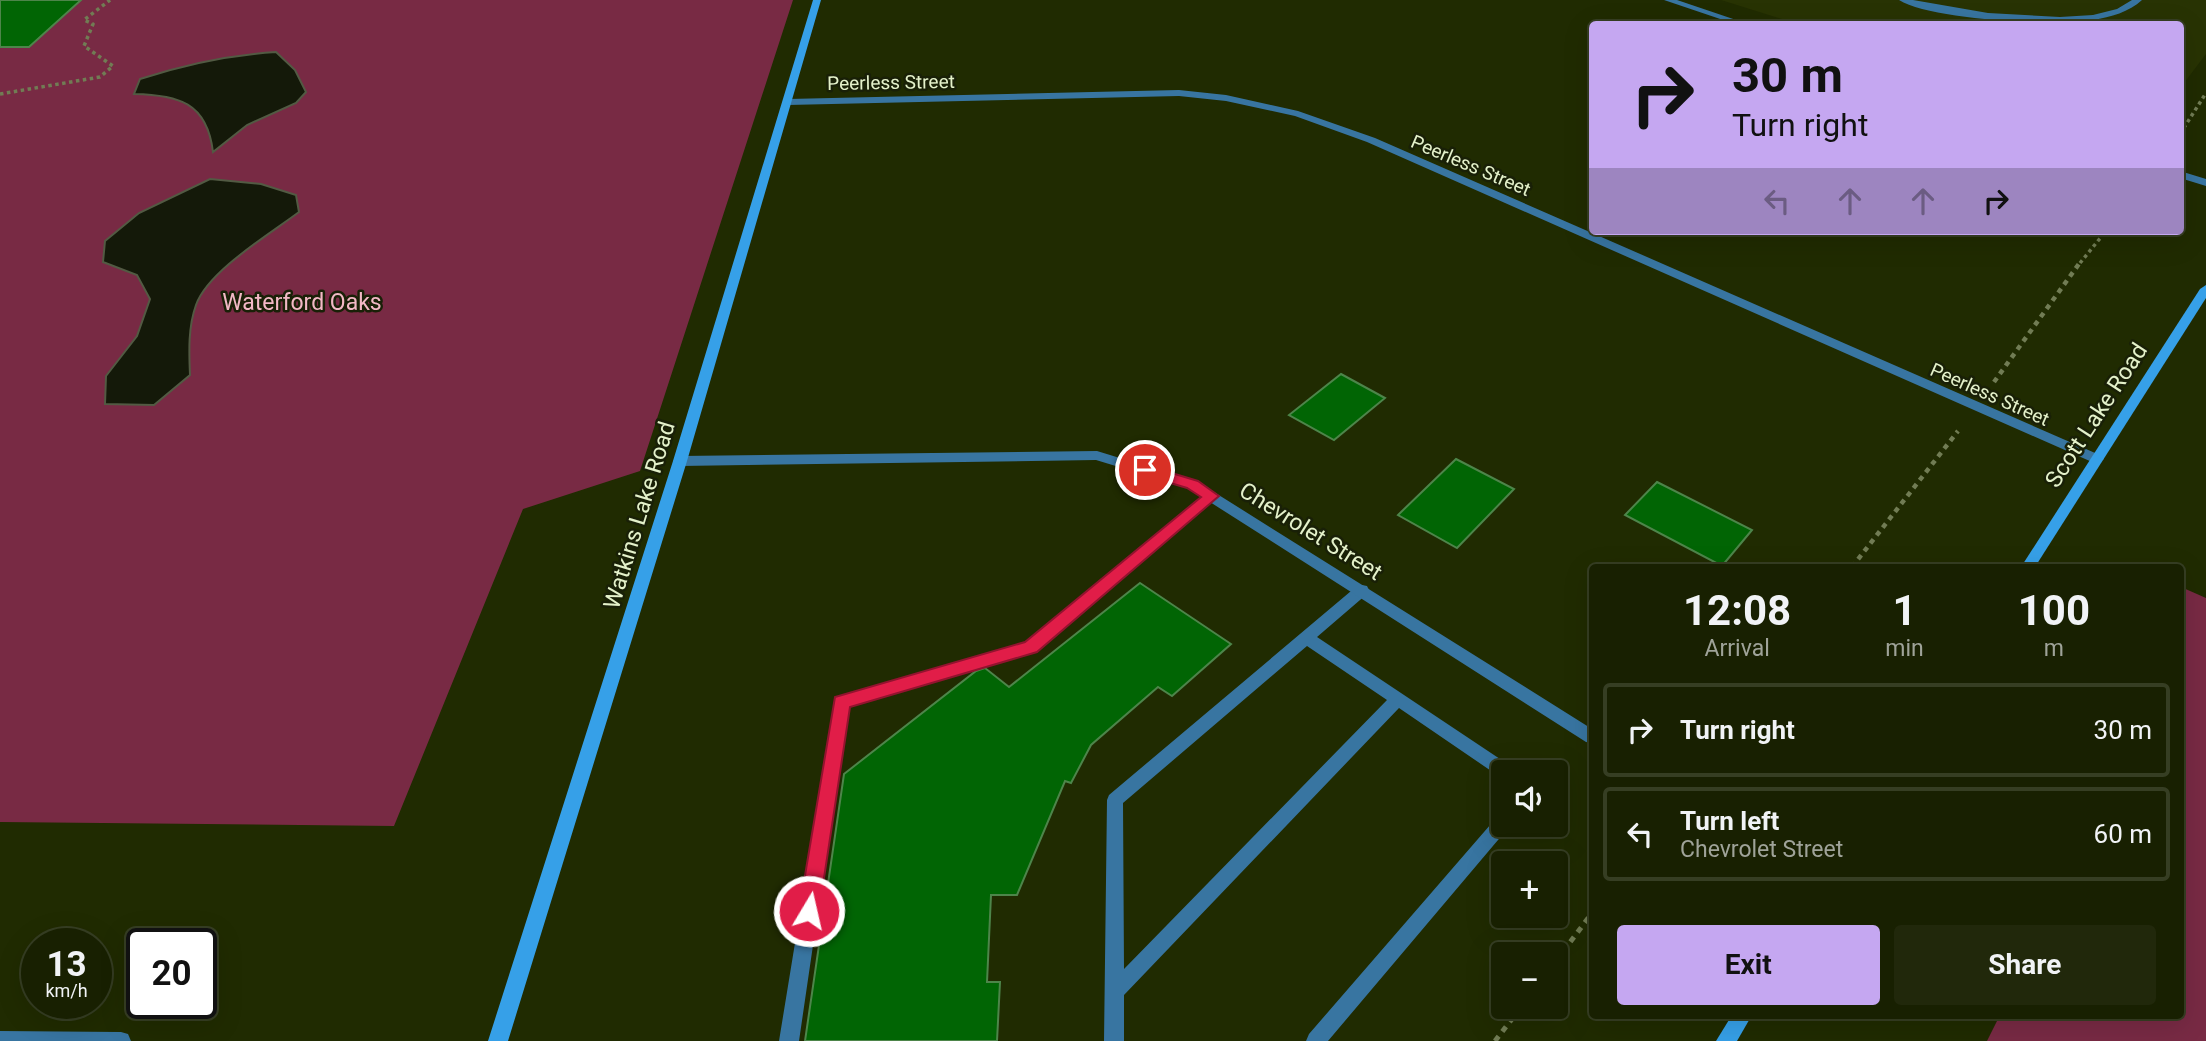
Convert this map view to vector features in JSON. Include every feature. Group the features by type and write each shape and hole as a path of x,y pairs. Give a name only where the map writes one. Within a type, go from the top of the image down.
{"street":[{"name":"Watkins Lake Road","path":"498,1041 680,461 817,0"},
{"path":"1668,0 1734,21"},
{"path":"1903,0 1971,16 2021,20 2110,14 2138,0"},
{"name":"Peerless Street","path":"788,102 1178,93 1226,98 1298,114 1371,140 2097,459"},
{"path":"2184,175 2206,183"},
{"name":"Scott Lake Road","path":"2030,564 2206,289"},
{"name":"Chevrolet Street","path":"680,461 1097,455 1193,485 1589,735"},
{"path":"789,1041 842,702 1030,647 1212,496"},
{"path":"1114,1041 1115,800 1362,590"},
{"path":"1307,638 1491,762"},
{"path":"1115,992 1398,699"},
{"path":"1316,1041 1491,836"},
{"path":"1726,1041 1740,1019"},
{"path":"0,1040 121,1041"}],"path":[{"path":"0,94 100,77 113,66 85,46 93,24 84,20 110,0"},
{"path":"2184,128 2206,93"},
{"path":"1568,945 1589,917"},
{"path":"1495,1041 1512,1019"}],"shaded area":[{"path":"1721,0 2206,0 2206,54 2184,83 2184,21 1788,21"},
{"path":"276,52 295,70 306,92 296,103 247,125 213,152 204,122 188,105 164,96 134,94 140,79 224,58"},
{"path":"210,179 261,184 296,195 299,212 226,266 203,292 192,322 190,375 154,405 105,404 106,376 137,336 150,299 137,275 103,262 105,241 139,213"}],"green space":[{"name":"Waterford Oaks","path":"0,0 793,0 640,471 523,509 394,826 0,822"},
{"path":"2184,588 2206,598 2206,1041 1987,1041 1998,1019 2184,1019"}],"building":[{"path":"0,0 81,0 29,47 0,47"},
{"path":"1341,374 1385,398 1334,440 1289,415"},
{"path":"1456,459 1514,489 1457,548 1398,515"},
{"path":"1657,482 1752,530 1724,564 1718,564 1625,515"},
{"path":"1140,583 1231,644 1172,696 1158,687 1091,745 1071,783 1065,781 1017,895 991,895 987,982 1000,982 997,1041 805,1041 844,774 976,671 985,668 1009,687"}],"route":[{"path":"809,911 842,702 1030,647 1212,496 1193,485 1145,470"}]}
